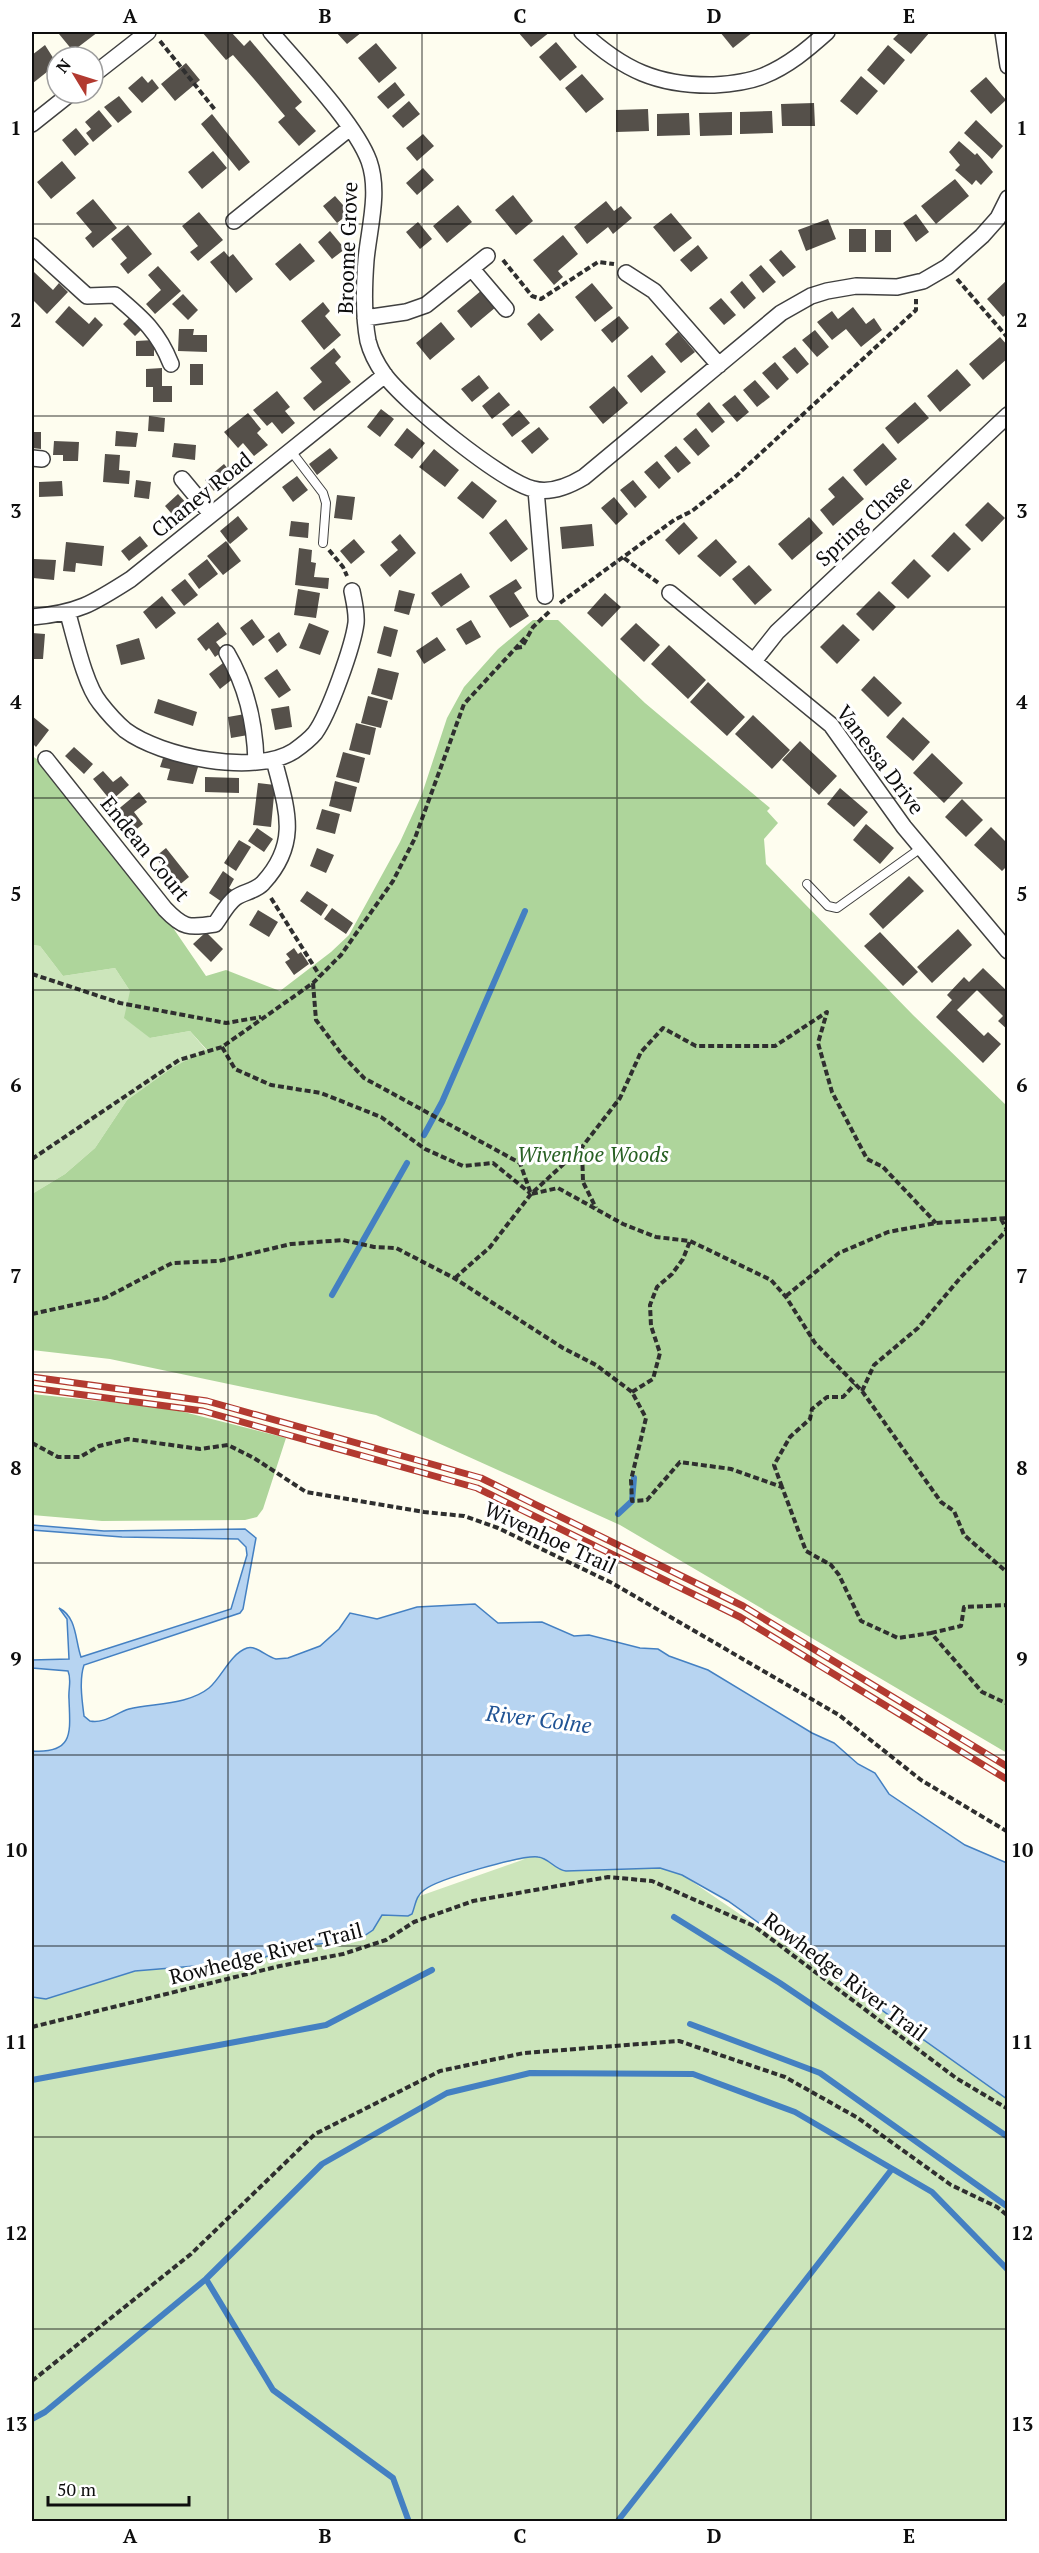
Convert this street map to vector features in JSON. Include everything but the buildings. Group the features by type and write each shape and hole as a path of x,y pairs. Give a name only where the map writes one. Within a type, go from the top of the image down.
{"street":[{"name":"Broome Grove","path":"271,32 350,128 370,163 373,184 372,222 366,261 365,318 373,356 385,375 501,476 536,490 571,485 584,477 781,313 811,296 856,286 910,285 947,267 990,228 1008,198"},
{"path":"582,32 617,61 641,74 666,82 692,85 727,84 762,77 796,58 827,32"},
{"path":"1005,32 1008,66"},
{"path":"105,67 153,36"},
{"path":"32,124 56,105"},
{"path":"234,221 350,128"},
{"path":"32,246 87,296 115,295 145,319 164,344 171,364"},
{"path":"365,318 406,312 426,305 487,256"},
{"path":"472,269 506,309"},
{"path":"626,273 654,291 719,365"},
{"name":"Chaney Road","path":"32,617 68,614 99,600 131,579 385,375"},
{"name":"Spring Chase","path":"754,661 777,632 1008,415"},
{"path":"182,479 212,514"},
{"path":"536,490 550,605"},
{"path":"68,614 82,660 99,702 125,730 158,747 186,756 256,762 273,760 294,751 314,734 327,711 356,622 352,591"},
{"name":"Vanessa Drive","path":"670,593 831,725 921,848 1008,951"},
{"path":"227,653 238,672 249,704 256,762"},
{"name":"Endean Court","path":"46,759 180,924 195,927 215,924 234,898 263,884"},
{"path":"263,884 287,846 289,831 273,760"}],"lane":[{"path":"291,451 323,493 326,503 323,543"},
{"path":"807,884 828,906 837,908 921,848"}],"path":[{"path":"153,36 216,111"},
{"path":"487,256 494,251 532,296 541,299 598,262 614,264 626,273"},
{"path":"947,267 1008,338"},
{"path":"32,1159 179,1060 222,1047 313,983 355,938 393,881 415,838 464,704 525,638 550,605 624,558 674,520 692,511 735,477 916,310 917,300 910,285"},
{"path":"323,543 343,567 352,591"},
{"path":"624,558 670,593"},
{"path":"263,884 320,976"},
{"path":"32,974 120,1003 225,1023 263,1017"},
{"path":"313,983 316,1020 343,1056 364,1078 520,1163 531,1194"},
{"path":"454,1278 490,1247 531,1194 582,1147 620,1098 640,1052 663,1028 696,1046 776,1046 827,1012 818,1043 832,1092 867,1159 884,1167 936,1223"},
{"path":"222,1047 235,1069 271,1085 321,1093 381,1117 425,1149 463,1166 493,1163 531,1194"},
{"path":"582,1147 583,1182 597,1209"},
{"path":"531,1194 558,1188 623,1224 656,1237 691,1242 771,1280 786,1297 815,1344 862,1391 941,1502 954,1511 964,1534 1008,1574"},
{"path":"786,1297 839,1253 888,1232 936,1223 1008,1218"},
{"path":"862,1391 874,1365 918,1328 1007,1230 1001,1219"},
{"path":"32,1314 105,1298 172,1263 219,1261 291,1244 343,1240 374,1248 396,1248 454,1278 564,1348 596,1365 632,1392 646,1418 630,1480 632,1501 647,1500 680,1462 731,1468 782,1487"},
{"path":"632,1392 653,1379 660,1353 651,1326 650,1305 657,1287 672,1274 683,1259 691,1242"},
{"path":"855,1384 843,1397 827,1398 812,1409 810,1419 790,1437 774,1465 806,1551 831,1565 839,1575 861,1621 898,1638 961,1626 964,1607 1008,1605"},
{"name":"Wivenhoe Trail","path":"32,1443 58,1457 80,1456 99,1446 128,1439 200,1449 228,1445 254,1458 306,1492 424,1512 464,1515 498,1528 612,1583 839,1715 921,1780 1008,1832"},
{"path":"931,1633 982,1692 1008,1704"},
{"name":"Rowhedge River Trail","path":"32,2027 280,1966 343,1954 386,1940 414,1922 473,1901 608,1877 652,1881 754,1926 956,2078 1008,2109"},
{"path":"32,2381 191,2254 315,2134 440,2071 524,2053 679,2041 785,2077 858,2118 951,2185 997,2207 1008,2216"}],"green space":[{"name":"Wivenhoe Woods","path":"533,620 558,620 645,703 770,808 767,811 778,823 764,839 766,864 913,1015 1007,1106 1007,1753 620,1525 376,1415 110,1359 32,1350 32,1194 65,1174 95,1148 127,1100 173,1067 207,1050 190,1031 150,1038 124,1018 130,991 115,968 63,976 40,946 32,945 32,756 45,764 169,922 206,976 226,970 280,991 331,952 349,935 400,842 422,794 447,718 464,687 498,649"},
{"path":"32,945 40,946 63,976 115,968 130,991 150,1038 190,1031 207,1051 173,1067 127,1100 95,1148 65,1174 32,1194"},
{"path":"32,1394 168,1408 286,1438 263,1509 257,1517 245,1520 102,1521 32,1515"},
{"path":"423,1779 1007,1995 1007,2521 32,2521 32,1999 40,1998 32,1997","holes":["525,1859 417,1897 426,1889 468,1871","687,1878 728,1901 878,2008 877,2008"]}],"water":[{"name":"River Colne","path":"32,1525 104,1531 245,1529 256,1538 243,1609 240,1613 84,1665 81,1684 82,1703 84,1716 90,1721 110,1718 129,1709 181,1701 201,1694 214,1683 236,1655 247,1648 254,1648 276,1659 288,1658 320,1646 339,1629 350,1613 377,1619 417,1607 475,1604 498,1623 542,1622 574,1636 589,1635 640,1648 658,1649 669,1656 708,1670 812,1733 834,1743 858,1764 875,1773 889,1794 965,1845 1007,1863 1007,2099 728,1901 682,1875 660,1868 566,1871 542,1858 529,1857 462,1874 432,1885 419,1895 412,1914 408,1916 382,1915 373,1930 358,1940 291,1947 255,1961 135,1971 46,1999 32,1997 32,1751 56,1749 67,1738 70,1721 70,1681 68,1671 32,1668 32,1660 69,1659 67,1619 59,1608 65,1612 72,1623 81,1657 231,1609 247,1555 246,1547 238,1539 122,1537 32,1530"}],"waterway":[{"path":"424,1135 442,1102 525,911"},
{"path":"332,1295 407,1163"},
{"path":"618,1514 632,1501 634,1478"},
{"path":"674,1917 780,1983 1008,2137"},
{"path":"32,2080 326,2025 432,1970"},
{"path":"690,2024 820,2073 1008,2207"},
{"path":"32,2419 45,2412 206,2279 322,2164 447,2093 530,2073 693,2074 795,2112 932,2192 1008,2270"},
{"path":"617,2522 892,2169"},
{"path":"206,2279 273,2390 393,2478 409,2522"}],"railway":[{"path":"32,1377 207,1401 481,1478 743,1606 1008,1767"},
{"path":"32,1388 203,1411 477,1488 740,1617 1008,1780"}]}
